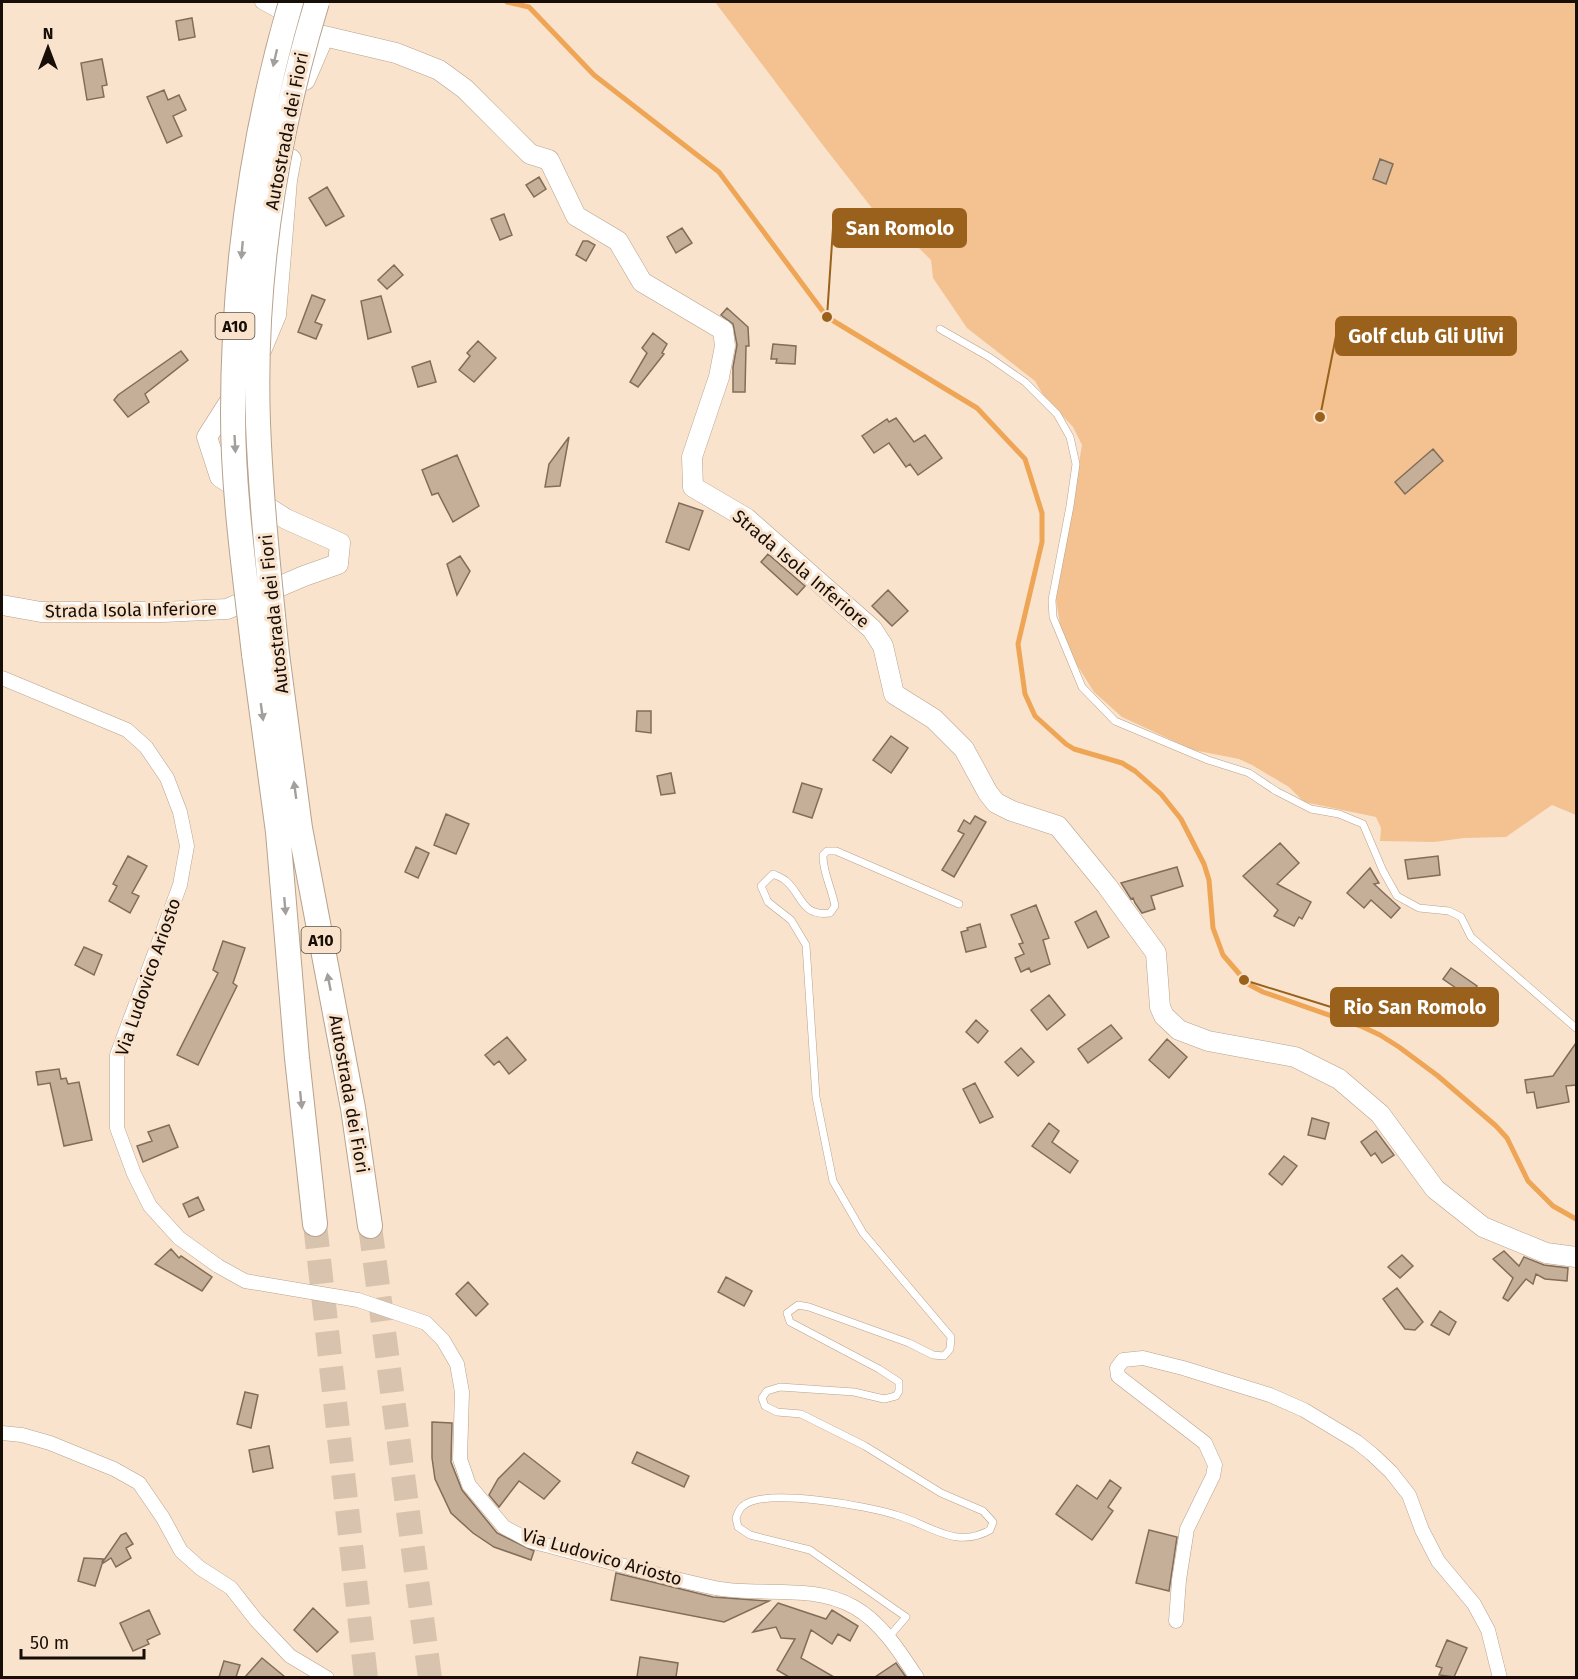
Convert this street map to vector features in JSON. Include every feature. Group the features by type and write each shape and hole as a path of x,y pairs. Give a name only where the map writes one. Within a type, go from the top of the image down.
{"highway":[{"name":"Autostrada dei Fiori","path":"291,2 279,42 261,122 245,216 236,319 233,416 238,503 353,1108 370,1226"},
{"name":"Autostrada dei Fiori","path":"315,1224 297,1058 278,832 266,654 264,525 258,422 259,336 267,238 282,137 301,55 317,2"}],"street":[{"path":"262,2 324,36"},
{"name":"Strada Isola Inferiore","path":"2,606 41,612 163,612 227,609 338,564 340,543 286,519 220,477 207,437 263,348 276,315 287,180 305,80 324,36 396,53 439,70 465,89 530,154 549,160 576,216 618,241 642,282 723,330 724,346 719,377 692,457 693,488 746,518 872,628 883,646 894,694 934,719 964,749 987,793 996,803 1012,811 1058,826 1107,886 1156,953 1160,1007 1164,1016 1179,1030 1208,1041 1295,1057 1339,1078 1380,1114 1435,1189 1483,1227 1546,1253 1576,1257"},
{"name":"Via Ludovico Ariosto","path":"2,678 127,730 146,747 167,778 180,812 187,846 180,885 117,1055 117,1128 134,1174 150,1206 179,1238 218,1266 245,1281 358,1300 426,1323 443,1340 457,1364 462,1392 460,1459 469,1485 504,1527 530,1541 718,1589 796,1592 825,1596 854,1607 883,1631 917,1677"},
{"path":"1176,1621 1179,1580 1187,1529 1213,1476 1215,1465 1205,1443 1118,1376 1117,1368 1123,1360 1143,1358 1184,1368 1270,1395 1305,1410 1372,1454 1391,1472 1409,1495 1422,1530 1438,1561 1474,1604 1488,1630 1500,1677"},
{"path":"2,1424 22,1435 105,1466 139,1484 163,1518 181,1551 200,1568 231,1588 256,1620 290,1656 327,1677"},
{"path":"2,1433 22,1435"}],"lane":[{"path":"940,329 989,357 1025,382 1058,414 1070,437 1076,464 1052,600 1053,617 1083,687 1115,721 1208,760 1249,773 1311,810 1339,814 1363,824 1383,871 1397,896 1419,908 1449,911 1461,917 1471,938 1576,1029"},
{"path":"888,1638 906,1617 810,1550 750,1534 738,1527 735,1518 742,1506 756,1500 786,1498 842,1503 886,1512 937,1532 962,1538 978,1537 990,1530 993,1522 983,1511 941,1492 865,1446 801,1414 777,1412 765,1406 762,1398 767,1391 780,1387 854,1392 884,1399 896,1396 899,1391 899,1382 879,1369 790,1322 787,1313 798,1305 909,1343 933,1355 944,1356 950,1349 951,1337 863,1233 833,1182 816,1097 806,945 791,920 768,902 760,886 773,874 786,881 803,905 819,915 830,913 835,906 832,889 822,863 823,855 827,851 836,851 959,904"}],"shaded area":[{"path":"715,2 1576,2 1576,815 1552,805 1506,837 1464,838 1434,842 1380,841 1381,828 1376,817 1304,802 1289,787 1252,765 1239,759 1193,750 1122,717 1094,692 1063,643 1056,599 1082,445 1073,427 1043,395 1035,381 967,328 933,278 931,260 918,247 896,239"}],"building":[{"path":"192,18 195,37 179,40 176,21"},
{"path":"102,59 107,85 102,86 104,97 87,100 81,63"},
{"path":"164,90 168,100 179,95 186,110 173,116 182,136 167,143 147,97"},
{"path":"1380,159 1393,164 1386,184 1373,179"},
{"path":"539,177 546,189 534,197 526,185"},
{"path":"327,187 344,216 326,226 309,198"},
{"path":"504,214 512,235 500,240 491,219"},
{"path":"682,228 692,243 676,253 667,237"},
{"path":"583,241 595,245 586,261 576,255"},
{"path":"394,265 403,275 387,289 378,280"},
{"path":"312,295 325,300 315,322 322,325 316,339 298,332"},
{"path":"381,296 391,332 368,339 361,301"},
{"path":"727,308 748,327 749,346 746,346 745,392 733,392 733,367 737,345 733,324 721,315"},
{"path":"653,333 667,344 662,353 664,354 638,387 630,382 647,353 642,348"},
{"path":"478,341 496,358 474,382 459,370 470,356 467,353"},
{"path":"773,344 796,346 795,364 776,363 777,359 771,359"},
{"path":"181,351 188,360 145,394 149,402 128,417 114,400 118,395"},
{"path":"430,361 436,382 418,387 412,367"},
{"path":"896,418 914,442 925,435 942,458 918,475 910,464 906,467 889,443 874,453 862,436 887,419 889,422"},
{"path":"569,437 560,486 545,487 549,464"},
{"path":"1433,449 1443,461 1405,494 1395,482"},
{"path":"457,455 479,506 453,522 438,493 432,495 422,470"},
{"path":"679,503 703,511 689,550 666,542"},
{"path":"768,554 805,586 797,595 761,562"},
{"path":"460,556 470,571 457,595 447,564"},
{"path":"888,590 908,611 892,626 872,606"},
{"path":"637,711 651,711 651,733 636,731"},
{"path":"891,736 908,748 891,773 873,760"},
{"path":"671,773 675,793 661,795 657,776"},
{"path":"802,783 822,789 812,818 793,812"},
{"path":"446,814 469,824 456,854 434,845"},
{"path":"975,816 986,822 954,877 942,870 964,834 958,831 964,820 970,824"},
{"path":"1280,843 1299,863 1277,884 1311,902 1302,919 1299,917 1294,926 1274,916 1278,910 1243,876"},
{"path":"416,847 429,853 418,878 405,872"},
{"path":"128,856 147,866 132,893 139,896 130,913 109,901 117,886 113,884"},
{"path":"1438,856 1440,875 1408,879 1405,860"},
{"path":"1177,867 1183,886 1151,896 1155,909 1142,913 1121,883"},
{"path":"1370,868 1379,883 1374,884 1400,908 1391,918 1371,900 1364,908 1347,893"},
{"path":"1036,905 1049,938 1043,940 1050,964 1031,972 1029,968 1021,972 1015,958 1024,954 1019,944 1023,943 1011,915"},
{"path":"1096,911 1109,937 1088,948 1075,922"},
{"path":"980,924 986,947 966,952 961,932"},
{"path":"223,941 245,948 233,983 237,986 198,1065 177,1055 218,973 213,970"},
{"path":"84,947 102,955 94,975 75,965"},
{"path":"1451,968 1477,986 1469,997 1443,979"},
{"path":"1049,995 1065,1015 1047,1030 1031,1010"},
{"path":"976,1020 988,1031 978,1043 966,1032"},
{"path":"1111,1025 1122,1038 1088,1063 1078,1049"},
{"path":"507,1037 526,1060 509,1074 499,1061 494,1065 485,1055"},
{"path":"1167,1039 1187,1057 1169,1078 1149,1060"},
{"path":"1576,1043 1576,1085 1566,1086 1569,1102 1537,1108 1534,1092 1527,1093 1525,1080 1553,1076"},
{"path":"1021,1048 1034,1062 1018,1076 1005,1062"},
{"path":"59,1069 61,1079 66,1078 68,1084 79,1082 92,1140 64,1146 50,1083 38,1085 36,1072"},
{"path":"975,1083 993,1117 980,1123 963,1089"},
{"path":"1312,1118 1329,1123 1325,1139 1308,1135"},
{"path":"1049,1123 1059,1131 1052,1142 1078,1161 1070,1173 1032,1146"},
{"path":"169,1125 178,1147 143,1162 137,1146 152,1141 148,1132"},
{"path":"1376,1131 1394,1155 1382,1163 1375,1153 1371,1156 1361,1142"},
{"path":"1284,1156 1297,1166 1282,1185 1269,1174"},
{"path":"198,1197 204,1210 189,1217 183,1204"},
{"path":"171,1249 179,1258 181,1256 212,1277 202,1291 155,1264"},
{"path":"1504,1251 1519,1266 1524,1257 1544,1265 1568,1268 1567,1281 1545,1279 1536,1274 1533,1284 1526,1279 1508,1301 1503,1298 1513,1278 1493,1259"},
{"path":"1402,1255 1413,1266 1400,1278 1388,1267"},
{"path":"726,1277 752,1291 744,1306 718,1292"},
{"path":"468,1282 488,1304 476,1316 456,1294"},
{"path":"1397,1288 1423,1322 1415,1330 1405,1329 1383,1299"},
{"path":"1440,1311 1456,1322 1449,1335 1431,1325"},
{"path":"245,1392 258,1395 251,1428 237,1424"},
{"path":"432,1422 452,1423 451,1462 462,1490 497,1533 534,1551 531,1560 494,1547 473,1533 451,1513 435,1479 432,1458"},
{"path":"269,1446 273,1468 253,1472 249,1450"},
{"path":"637,1452 689,1476 684,1487 632,1463"},
{"path":"524,1453 560,1481 544,1499 519,1481 499,1507 489,1495 498,1479"},
{"path":"1110,1480 1121,1488 1108,1507 1113,1511 1092,1540 1056,1514 1077,1485 1097,1499"},
{"path":"1149,1530 1177,1537 1169,1591 1136,1583"},
{"path":"126,1533 133,1544 126,1548 131,1558 116,1567 111,1558 102,1564 95,1586 78,1581 84,1558 103,1559 102,1563 121,1535"},
{"path":"616,1573 713,1597 769,1601 724,1622 611,1600"},
{"path":"778,1603 826,1619 832,1610 858,1626 850,1641 838,1634 832,1644 811,1630 801,1658 834,1677 789,1677 777,1670 795,1639 781,1638 776,1627 753,1632"},
{"path":"313,1608 338,1632 317,1652 294,1630"},
{"path":"149,1610 160,1634 147,1640 149,1644 133,1651 120,1623"},
{"path":"1447,1640 1467,1648 1454,1677 1439,1675 1442,1668 1436,1666"},
{"path":"640,1657 678,1663 676,1677 637,1677"},
{"path":"262,1658 285,1677 245,1677"},
{"path":"224,1661 240,1665 236,1677 219,1677"},
{"path":"896,1663 906,1677 875,1677"}],"waterway":[{"path":"507,2 529,7 594,75 719,172 827,317 977,408 1025,459 1042,513 1042,542 1018,644 1025,694 1035,716 1066,744 1074,749 1122,763 1135,771 1161,794 1181,819 1204,864 1209,880 1213,928 1223,955 1248,984 1263,992 1363,1027 1399,1047 1438,1076 1496,1126 1507,1138 1528,1181 1553,1206 1576,1219"}],"tunnel":[{"path":"315,1224 366,1678"},
{"path":"370,1226 430,1678"}],"place":[{"name":"San Romolo","path":"827,317"},
{"name":"Golf club Gli Ulivi","path":"1320,417"},
{"name":"Rio San Romolo","path":"1244,980"}]}
